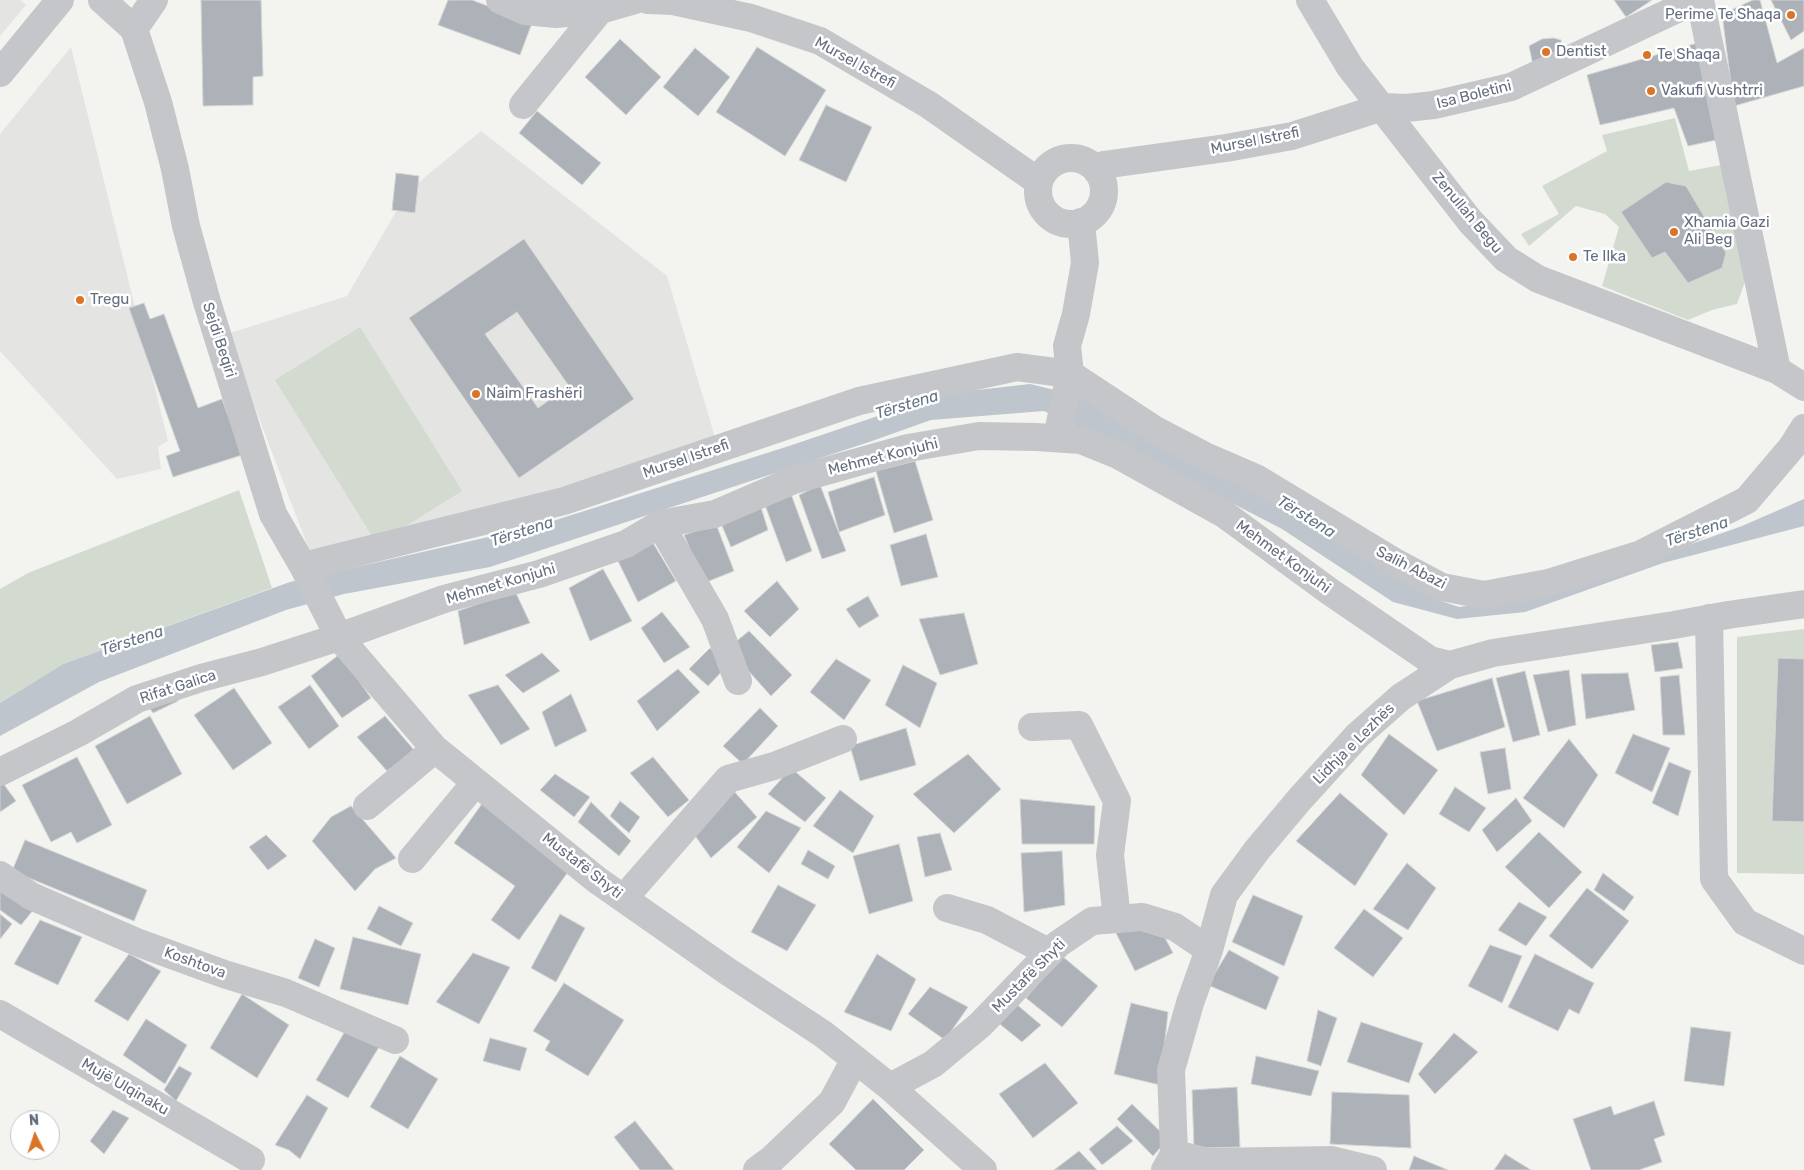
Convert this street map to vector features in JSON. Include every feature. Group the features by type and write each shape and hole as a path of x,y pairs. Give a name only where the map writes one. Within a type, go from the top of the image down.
{"street":[{"path":"0,73 60,0"},
{"name":"Sejdi Beqiri","path":"102,0 134,30 158,102 175,170 186,226 204,293 273,514 303,566 339,637"},
{"path":"134,30 154,0"},
{"path":"500,0 525,10 556,14 600,10 635,0"},
{"name":"Mursel Istrefi","path":"648,0 673,1 751,18 820,41 929,105 1039,182"},
{"name":"Zenullah Begu","path":"1310,0 1350,67 1470,221 1506,259 1538,279 1777,370 1804,387"},
{"path":"1698,0 1777,370"},
{"name":"Isa Boletini","path":"1383,107 1434,106 1511,87 1698,0"},
{"path":"523,105 600,10"},
{"name":"Mursel Istrefi","path":"1097,171 1103,165 1226,148 1292,136 1383,107"},
{"path":"1069,158 1080,159 1097,171 1102,180 1104,191 1097,211 1089,218 1081,222 1068,224 1048,215 1041,206 1038,195 1039,182 1042,174 1049,166 1059,160 1069,158"},
{"path":"1057,438 1070,374 1067,346 1076,314 1086,263 1081,222"},
{"name":"Mursel Istrefi","path":"303,566 564,501 859,401 1016,368 1070,374"},
{"name":"Salih Abazi","path":"1070,374 1155,430 1205,456 1256,478 1393,561 1442,587 1484,595 1548,584 1641,554 1747,500 1792,447 1804,428"},
{"name":"Mehmet Konjuhi","path":"339,637 444,600 539,574 626,544 660,524 715,514 794,480 908,448 978,436 1081,440 1118,454 1224,514 1330,591 1430,660 1450,665"},
{"path":"660,524 715,619 738,681"},
{"name":"Lidhja e Lezhës","path":"1170,1162 1171,1070 1190,1003 1209,950 1224,895 1257,850 1358,735 1401,697 1450,665 1493,653 1804,604"},
{"path":"1709,618 1714,879 1745,922 1804,951"},
{"name":"Mustafë Shyti","path":"339,637 436,749 597,880 727,971 823,1034 890,1087 983,1170"},
{"name":"Rifat Galica","path":"0,772 78,733 137,699 339,637"},
{"path":"1032,727 1079,725 1116,801 1110,855 1118,919"},
{"path":"624,898 728,779 774,766 843,739"},
{"path":"367,806 436,749"},
{"path":"412,859 476,782"},
{"name":"Koshtova","path":"0,875 31,896 139,943 224,974 286,993 395,1040"},
{"path":"947,908 987,920 1050,953"},
{"name":"Mustafë Shyti","path":"890,1087 933,1064 980,1026 1058,944 1092,921 1142,917 1175,927 1209,950"},
{"name":"Mujë Ulqinaku","path":"0,1014 251,1160"},
{"path":"758,1170 832,1102 855,1059"},
{"path":"1170,1162 1332,1160 1373,1170"}],"shaded area":[{"path":"0,0 20,0 26,5 0,36"},
{"path":"71,47 168,441 158,447 161,469 117,479 0,351 0,134"},
{"path":"1675,118 1689,171 1726,164 1746,279 1737,304 1712,310 1688,320 1602,286 1619,227 1605,214 1576,206 1529,246 1521,234 1559,214 1542,186 1607,151 1602,135"},
{"name":"Naim Frashëri","path":"481,131 667,276 720,454 316,568 227,334 347,296 408,191"},
{"path":"360,327 462,491 377,544 275,380"},
{"path":"239,490 272,588 63,664 0,703 0,589 28,573"},
{"path":"1804,629 1804,874 1737,873 1737,637"}],"water":[{"name":"Tërstena","path":"1030,384 1080,396 1316,521 1438,600 1459,607 1552,594 1742,526 1804,499 1804,526 1663,563 1525,612 1457,619 1393,602 1282,529 1145,458 1044,411 931,420 490,567 344,594 286,610 99,682 0,736 0,703 63,664 290,582 537,526 789,446 943,394"}],"building":[{"path":"201,0 261,0 263,76 253,77 253,105 203,106"},
{"path":"448,0 472,0 532,23 520,55 438,25"},
{"path":"1614,0 1652,0 1626,17"},
{"path":"1753,0 1760,0 1777,63 1804,48 1804,86 1734,106 1722,14"},
{"name":"Perime Te Shaqa","path":"1771,0 1804,0 1804,31 1791,40"},
{"name":"Dentist","path":"1553,38 1561,40 1563,59 1533,65 1529,46 1542,39"},
{"path":"620,39 661,77 626,115 585,77"},
{"name":"Vakufi Vushtrri","path":"1701,42 1721,139 1688,146 1674,108 1600,125 1587,75"},
{"path":"757,47 826,90 785,156 716,112"},
{"path":"695,48 730,77 698,116 663,87"},
{"path":"826,105 872,127 846,182 799,160"},
{"path":"537,111 601,163 582,185 519,133"},
{"path":"396,173 419,176 415,213 392,210"},
{"name":"Xhamia Gazi Ali Beg","path":"1666,182 1686,186 1726,253 1722,268 1688,283 1665,252 1652,258 1621,212"},
{"path":"524,239 634,399 519,478 409,318","holes":["517,312 569,386 538,408 485,334"]},
{"path":"144,303 150,319 164,314 198,408 222,399 242,455 173,477 166,456 180,451 129,308"},
{"path":"915,461 933,520 894,533 876,471"},
{"path":"874,477 885,515 839,532 828,492"},
{"path":"820,485 846,551 822,559 799,495"},
{"path":"791,494 812,551 786,562 765,505"},
{"path":"760,504 768,530 731,547 720,521"},
{"path":"716,524 734,571 704,583 684,535"},
{"path":"926,534 938,577 901,586 890,545"},
{"path":"653,543 676,581 638,602 618,561"},
{"path":"603,569 632,621 590,641 569,588"},
{"path":"777,581 799,609 770,637 744,611"},
{"path":"515,591 530,623 464,645 458,611"},
{"path":"868,596 879,616 859,628 846,609"},
{"path":"662,612 690,647 664,663 641,628"},
{"path":"964,613 978,664 940,675 919,619"},
{"path":"749,631 792,675 771,696 728,648"},
{"path":"1678,642 1683,668 1655,672 1651,645"},
{"path":"710,648 727,666 708,686 689,669"},
{"path":"542,653 560,671 523,693 505,675"},
{"path":"340,654 371,698 342,718 311,676"},
{"path":"1778,658 1804,659 1804,822 1772,821"},
{"path":"836,659 871,680 844,720 810,692"},
{"path":"903,665 937,683 920,728 885,705"},
{"path":"678,669 700,692 657,731 637,701"},
{"path":"1569,670 1576,725 1548,732 1533,675"},
{"path":"1525,671 1540,735 1513,742 1496,678"},
{"path":"1628,673 1635,710 1586,719 1581,674"},
{"path":"1679,675 1685,735 1663,735 1660,677"},
{"path":"1492,678 1505,727 1437,751 1417,701"},
{"path":"310,685 339,726 309,749 278,707"},
{"path":"498,685 530,729 501,745 468,695"},
{"path":"234,688 272,743 233,770 194,715"},
{"path":"176,693 178,701 153,713 146,703"},
{"path":"571,694 587,731 555,747 542,712"},
{"path":"760,708 778,726 743,764 723,746"},
{"path":"150,716 182,774 127,804 95,746"},
{"path":"385,716 414,750 387,771 357,737"},
{"path":"906,728 916,765 860,781 850,746"},
{"path":"1389,734 1438,770 1404,815 1361,775"},
{"path":"1633,734 1670,748 1652,792 1615,773"},
{"path":"1569,739 1598,775 1564,828 1523,798"},
{"path":"1505,748 1511,789 1488,794 1480,752"},
{"path":"968,754 1001,789 954,833 913,794"},
{"path":"77,757 112,825 77,843 71,832 51,842 22,785"},
{"path":"653,757 689,800 668,817 630,773"},
{"path":"1669,762 1691,771 1678,816 1652,803"},
{"path":"791,768 826,798 805,822 768,794"},
{"path":"555,774 590,797 574,817 540,790"},
{"path":"0,779 16,801 0,812"},
{"path":"1455,787 1486,808 1469,832 1439,814"},
{"path":"732,789 757,817 711,858 691,830"},
{"path":"840,790 874,816 853,853 813,826"},
{"path":"1340,793 1388,834 1355,886 1296,841"},
{"path":"1516,798 1532,821 1497,852 1482,830"},
{"path":"1020,799 1095,806 1094,844 1022,844"},
{"path":"484,801 573,865 519,940 491,920 515,886 454,843"},
{"path":"620,801 640,817 629,833 610,816"},
{"path":"591,802 631,841 619,856 578,822"},
{"path":"351,806 396,858 375,869 355,891 312,841 331,817"},
{"path":"766,811 801,828 769,873 737,847"},
{"path":"1539,832 1582,872 1549,908 1505,867"},
{"path":"940,833 952,870 925,877 917,837"},
{"path":"266,835 287,856 268,870 249,847"},
{"path":"25,840 147,890 134,921 12,871"},
{"path":"899,844 913,901 869,914 853,856"},
{"path":"808,850 835,866 828,879 801,864"},
{"path":"1062,851 1065,905 1024,912 1021,853"},
{"path":"1407,863 1436,888 1408,930 1373,909"},
{"path":"1603,873 1634,897 1624,911 1594,890"},
{"path":"778,885 816,905 787,951 751,932"},
{"path":"0,887 34,909 21,925 0,910"},
{"path":"1587,888 1629,921 1592,969 1549,936"},
{"path":"1253,895 1303,916 1284,966 1232,942"},
{"path":"1519,902 1547,917 1526,946 1498,930"},
{"path":"379,906 413,923 401,946 367,929"},
{"path":"1364,909 1403,938 1373,977 1334,948"},
{"path":"0,914 12,924 0,939"},
{"path":"560,914 585,928 556,982 531,968"},
{"path":"40,920 82,937 58,985 14,964"},
{"path":"1142,924 1165,938 1173,953 1135,971 1116,933"},
{"path":"353,937 421,954 408,1005 340,989"},
{"path":"315,939 335,948 319,987 298,978"},
{"path":"1490,945 1522,956 1502,1003 1468,986"},
{"path":"1229,950 1279,977 1266,1010 1208,985"},
{"path":"473,953 510,967 479,1024 436,1002"},
{"path":"129,954 161,971 128,1021 94,1001"},
{"path":"877,954 916,979 891,1031 844,1012"},
{"path":"1535,954 1594,983 1579,1014 1569,1009 1558,1031 1508,1007"},
{"path":"1062,956 1098,986 1062,1027 1026,998"},
{"path":"564,983 624,1020 588,1076 545,1050 550,1041 533,1031"},
{"path":"930,987 968,1007 945,1040 908,1014"},
{"path":"242,994 289,1025 257,1078 210,1048"},
{"path":"1015,1003 1041,1025 1022,1042 996,1021"},
{"path":"1131,1003 1168,1012 1160,1085 1114,1074"},
{"path":"1318,1010 1337,1018 1321,1066 1307,1061"},
{"path":"146,1019 187,1045 165,1084 123,1055"},
{"path":"1361,1022 1423,1043 1409,1083 1347,1062"},
{"path":"1691,1027 1731,1032 1724,1086 1684,1081"},
{"path":"347,1028 379,1047 348,1098 316,1080"},
{"path":"1454,1033 1478,1052 1435,1094 1418,1074"},
{"path":"490,1038 527,1048 520,1071 483,1061"},
{"path":"400,1056 438,1079 408,1129 370,1107"},
{"path":"1256,1056 1319,1071 1311,1096 1251,1084"},
{"path":"1045,1063 1078,1103 1033,1138 999,1094"},
{"path":"179,1066 192,1073 176,1101 164,1090"},
{"path":"1237,1087 1240,1147 1194,1148 1192,1090"},
{"path":"1332,1092 1409,1095 1411,1148 1330,1144"},
{"path":"307,1095 328,1108 300,1159 289,1150 275,1145"},
{"path":"873,1099 924,1150 904,1170 856,1170 829,1144"},
{"path":"1654,1101 1665,1135 1654,1139 1662,1162 1639,1170 1591,1170 1573,1119 1611,1106 1614,1115"},
{"path":"1132,1104 1168,1139 1153,1156 1117,1119"},
{"path":"113,1110 129,1118 104,1154 90,1141"},
{"path":"635,1121 674,1170 640,1170 614,1137"},
{"path":"1117,1126 1133,1141 1102,1165 1089,1149"},
{"path":"1079,1151 1097,1170 1054,1170"},
{"path":"1505,1154 1531,1170 1494,1170"},
{"path":"1414,1156 1448,1170 1409,1170"}],"place":[{"name":"Perime Te Shaqa","path":"1791,15"},
{"name":"Dentist","path":"1546,52"},
{"name":"Te Shaqa","path":"1647,55"},
{"name":"Vakufi Vushtrri","path":"1651,91"},
{"name":"Xhamia Gazi Ali Beg","path":"1674,232"},
{"name":"Te Ilka","path":"1573,257"},
{"name":"Tregu","path":"80,300"},
{"name":"Naim Frashëri","path":"476,394"}]}
